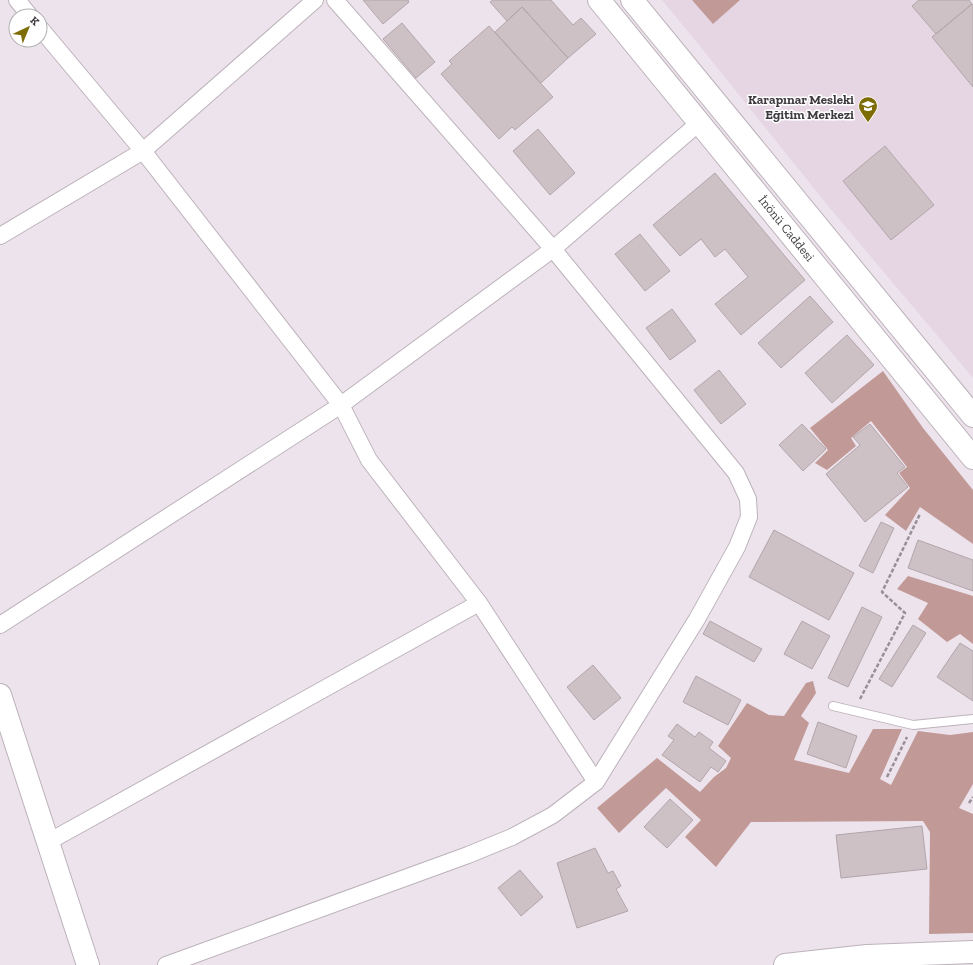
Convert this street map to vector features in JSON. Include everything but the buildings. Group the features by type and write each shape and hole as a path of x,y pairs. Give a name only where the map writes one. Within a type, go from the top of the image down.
{"main road":[{"name":"İnönü Caddesi","path":"599,0 973,458"},
{"name":"İnönü Caddesi","path":"632,0 973,416"},
{"path":"700,122 720,106"},
{"path":"0,695 88,965"},
{"path":"785,965 867,956 973,952"}],"street":[{"path":"17,0 24,8"},
{"path":"0,236 143,151 315,0"},
{"path":"166,965 468,855 512,837 553,815 596,782 698,619 737,547 749,517 748,499 736,473 553,248 335,0"},
{"path":"48,38 143,151 341,405 370,460 479,603 596,782"},
{"path":"0,625 341,405 553,248 700,122"},
{"path":"48,842 479,603"}],"lane":[{"path":"833,706 913,725 973,718"}],"path":[{"path":"853,711 906,613 882,592 920,514"},
{"path":"887,777 913,725"},
{"path":"969,804 973,797"}],"shaded area":[{"name":"Karapınar Mesleki Eğitim Merkezi","path":"662,0 965,0 973,10 973,378 829,207"},
{"path":"692,0 740,0 713,24"},
{"path":"883,371 923,428 973,490 973,544 920,507 906,531 885,515 910,488 899,473 907,467 871,421 851,438 856,446 827,470 815,463 828,450 810,428"},
{"path":"908,576 973,596 973,644 960,634 947,642 918,619 928,603 897,589"},
{"path":"813,681 816,693 801,716 809,723 794,760 849,773 873,729 902,729 880,779 891,785 918,731 950,735 973,732 973,784 959,808 973,814 973,933 929,934 930,832 923,821 751,822 716,867 685,837 701,820 666,788 619,833 597,808 657,758 700,792 714,777 726,768 731,758 718,746 747,703 769,715 784,716 806,683"}],"place":[{"name":"Karapınar Mesleki Eğitim Merkezi","path":"868,123"}]}
